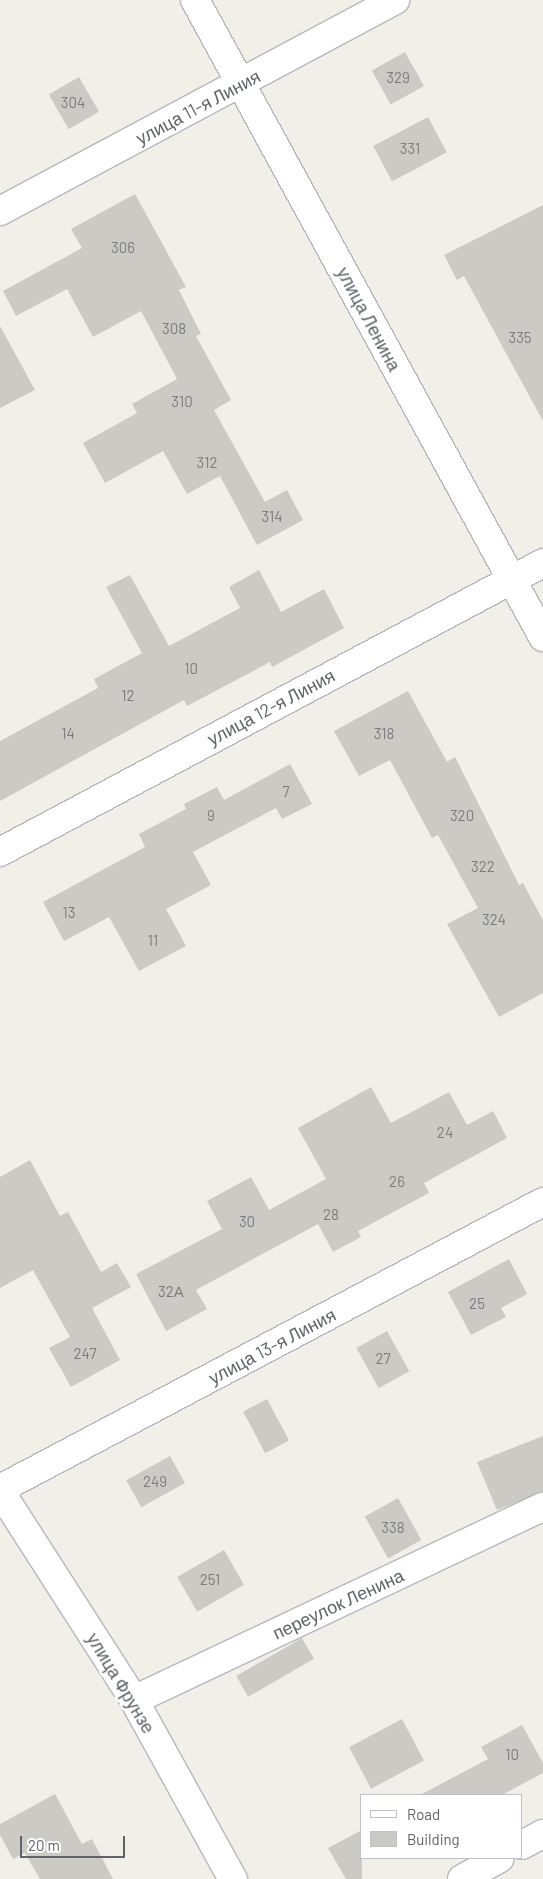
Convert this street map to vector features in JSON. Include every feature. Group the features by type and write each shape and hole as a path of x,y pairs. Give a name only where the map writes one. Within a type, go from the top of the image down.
{"street":[{"name":"улица Ленина","path":"195,0 543,637"},
{"name":"улица 11-я Линия","path":"0,211 242,84 395,0"},
{"name":"улица 12-я Линия","path":"0,852 543,563"},
{"name":"улица 13-я Линия","path":"0,1490 543,1202"},
{"name":"улица Фрунзе","path":"0,1490 134,1700 233,1879"},
{"name":"переулок Ленина","path":"134,1700 543,1507"},
{"path":"523,1845 543,1834"},
{"path":"462,1879 498,1859"}],"building":[{"path":"405,52 424,86 391,105 372,70"},
{"path":"79,77 99,112 69,129 49,94"},
{"path":"428,117 447,152 392,181 373,146"},
{"path":"135,194 186,287 179,290 201,334 196,336 231,400 214,410 265,502 287,490 303,520 257,545 220,476 187,494 163,451 105,483 83,443 137,413 132,404 177,379 141,311 93,337 67,289 16,316 3,291 82,248 71,229"},
{"path":"543,205 543,421 464,276 457,280 444,255"},
{"path":"0,326 35,390 0,408"},
{"path":"259,570 281,612 324,589 344,628 272,667 270,662 187,706 184,700 0,801 0,741 98,688 94,679 142,653 106,587 130,575 169,646 240,608 229,587"},
{"path":"408,691 447,762 455,757 519,885 523,883 543,920 543,993 499,1017 447,924 478,908 438,835 432,838 390,760 359,776 334,731"},
{"path":"290,764 312,804 282,819 276,808 193,852 211,885 166,909 186,946 139,971 109,917 64,941 43,902 145,847 139,834 186,809 184,804 217,787 224,800"},
{"path":"371,1087 391,1123 449,1092 467,1125 493,1111 507,1138 424,1183 429,1193 358,1231 361,1237 333,1252 318,1224 196,1290 207,1309 166,1331 136,1274 222,1229 207,1201 251,1177 269,1210 326,1179 298,1128"},
{"path":"30,1160 60,1216 68,1212 101,1272 117,1263 131,1287 92,1308 120,1360 71,1387 49,1348 70,1337 33,1270 0,1288 0,1177"},
{"path":"509,1259 527,1294 501,1308 506,1317 471,1335 448,1292"},
{"path":"387,1331 409,1371 379,1388 356,1348"},
{"path":"267,1399 289,1440 265,1453 243,1412"},
{"path":"543,1436 543,1492 497,1510 477,1462"},
{"path":"170,1456 185,1483 141,1507 126,1480"},
{"path":"398,1498 421,1540 388,1558 365,1516"},
{"path":"224,1550 244,1585 197,1612 177,1577"},
{"path":"302,1638 314,1659 248,1697 236,1676"},
{"path":"402,1719 424,1760 371,1789 349,1747"},
{"path":"522,1725 543,1763 543,1773 504,1794 422,1794 488,1759 481,1747"},
{"path":"55,1794 82,1844 92,1839 113,1879 40,1879 25,1853 13,1859 0,1835 0,1824"},
{"path":"360,1831 362,1879 346,1879 328,1848"}]}
